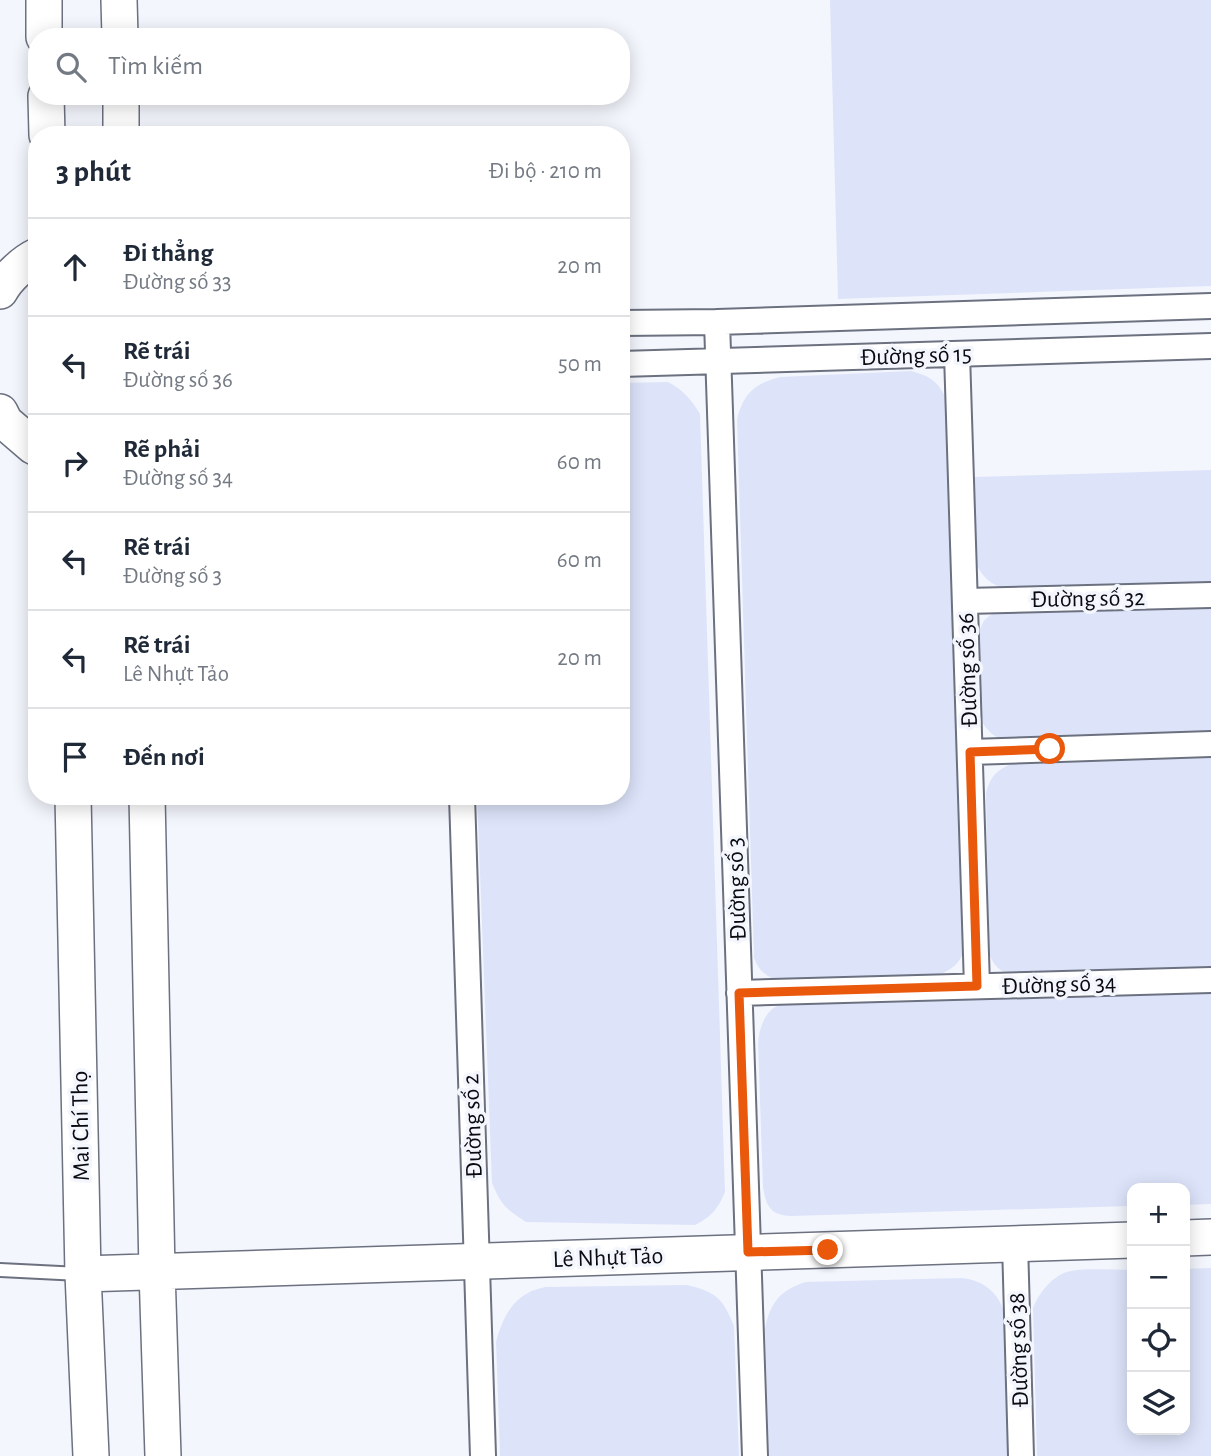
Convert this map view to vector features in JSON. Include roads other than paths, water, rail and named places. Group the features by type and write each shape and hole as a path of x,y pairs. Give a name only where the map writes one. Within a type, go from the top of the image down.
{"street":[{"path":"44,0 44,28"},
{"path":"119,0 120,28"},
{"path":"46,105 47,126"},
{"path":"121,105 121,126"},
{"path":"0,291 3,284 28,261"},
{"name":"Đường số 15","path":"630,323 1211,306"},
{"name":"Đường số 3","path":"717,322 755,1456"},
{"name":"Đường số 15","path":"630,365 1211,346"},
{"name":"Đường số 36","path":"957,354 977,986"},
{"path":"0,412 5,422 28,442"},
{"name":"Đường số 32","path":"965,601 1211,595"},
{"path":"970,752 1211,744"},
{"name":"Mai Chí Thọ","path":"73,805 83,1274 90,1456"},
{"path":"147,805 163,1456"},
{"name":"Đường số 2","path":"461,805 483,1456"},
{"name":"Đường số 34","path":"739,993 1211,980"},
{"path":"1190,1238 1211,1237"},
{"name":"Lê Nhựt Tảo","path":"83,1274 1127,1240"},
{"name":"Đường số 38","path":"1015,1243 1021,1456"}],"lane":[{"path":"0,1270 83,1274"}]}
